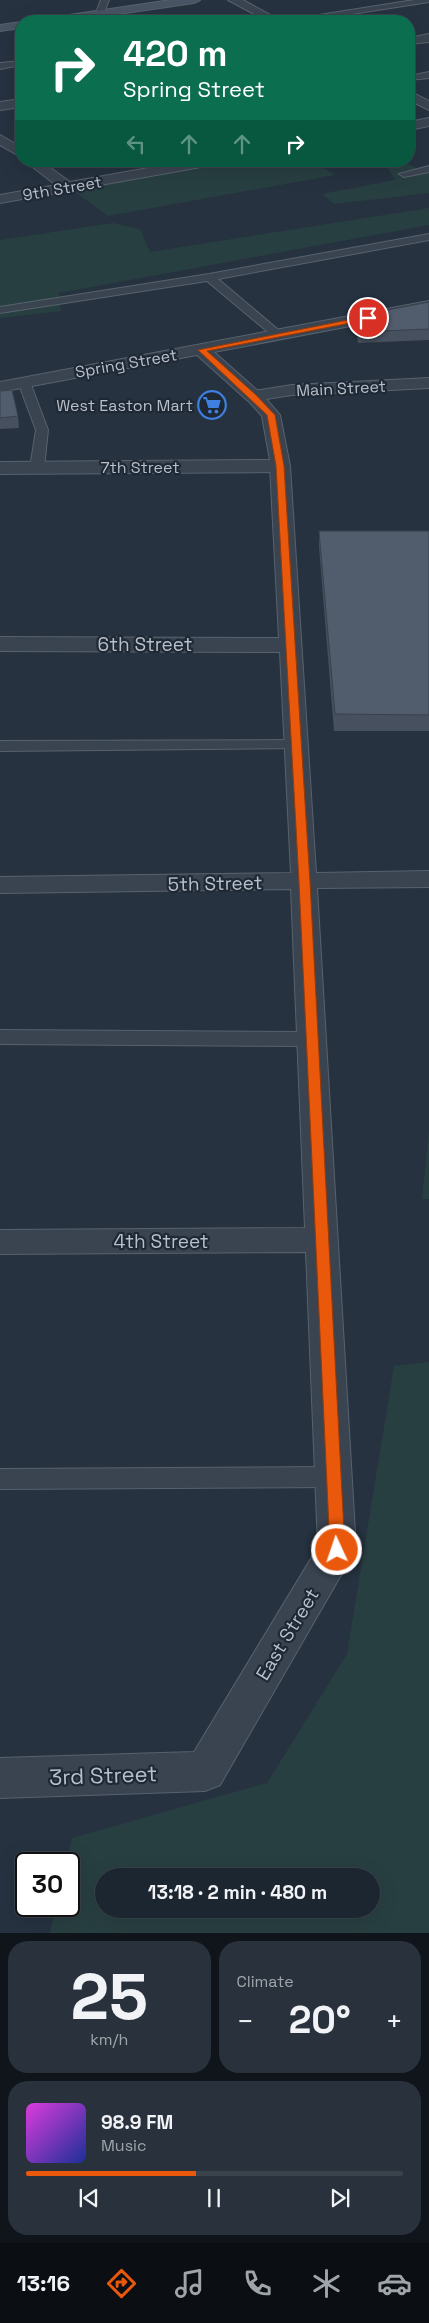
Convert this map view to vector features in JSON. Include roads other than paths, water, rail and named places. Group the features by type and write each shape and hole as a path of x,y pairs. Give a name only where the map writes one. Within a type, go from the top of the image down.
{"main road":[{"path":"99,15 194,0"},
{"path":"0,28 15,26"}],"street":[{"path":"234,0 263,15"},
{"path":"415,40 429,38"},
{"path":"415,98 429,106"},
{"path":"0,106 15,104"},
{"path":"415,125 429,122"},
{"path":"0,139 15,150"},
{"path":"41,167 68,186"},
{"name":"9th Street","path":"0,199 177,167"},
{"name":"Spring Street","path":"0,387 429,306"},
{"name":"East Street","path":"202,350 254,396 271,415 280,466 304,882 337,1550 205,1771"},
{"name":"Main Street","path":"254,396 292,390 429,383"},
{"name":"7th Street","path":"0,468 280,466"},
{"name":"6th Street","path":"0,644 291,645"},
{"name":"5th Street","path":"0,885 429,879"},
{"name":"4th Street","path":"0,1242 322,1240"},
{"name":"3rd Street","path":"0,1778 205,1771"}],"lane":[{"path":"99,15 105,0"},
{"path":"333,15 429,0"},
{"path":"0,66 15,64"},
{"path":"415,77 429,75"},
{"path":"404,174 429,169"},
{"path":"0,310 208,277 429,237"},
{"path":"208,277 278,335"},
{"path":"24,382 42,430 37,468"},
{"path":"0,746 296,745"},
{"path":"0,1037 312,1039"},
{"path":"0,1479 333,1478"}],"place":[{"name":"West Easton Mart","path":"212,405"}]}
